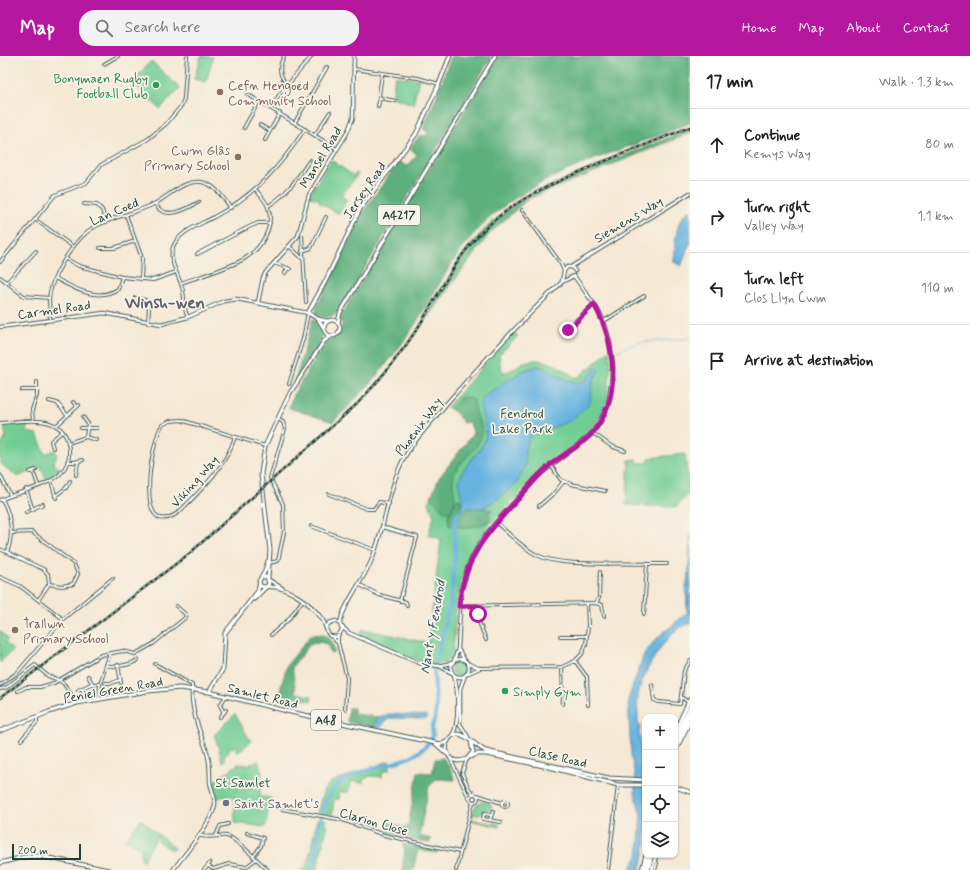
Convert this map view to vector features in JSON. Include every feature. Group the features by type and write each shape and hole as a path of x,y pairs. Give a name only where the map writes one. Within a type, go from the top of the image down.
{"main road":[{"name":"Jersey Road","path":"308,313 337,259 360,209 416,134 450,56"},
{"name":"A4217","path":"332,320 340,313 495,56"},
{"name":"Carmel Road","path":"308,313 318,319 327,321"},
{"name":"A4217","path":"338,322 340,313"},
{"name":"Carmel Road","path":"318,319 323,327"},
{"path":"259,585 265,587 268,579 269,563 269,542 261,474 265,446 290,393 324,341 338,332 340,327 338,322 332,320 327,321 323,327 325,332 324,341"},
{"path":"325,332 332,336"},
{"name":"Samlet Road","path":"269,563 259,581 258,591 225,633 223,666 209,692 434,743"},
{"path":"261,577 268,579"},
{"name":"Samlet Road","path":"249,603 265,587"},
{"path":"213,686 221,695"},
{"name":"Peniel Green Road","path":"0,731 37,716 77,703 99,698 159,689 209,692"},
{"path":"678,724 689,700"},
{"path":"678,732 690,707"},
{"path":"678,739 690,714"},
{"path":"676,750 690,721"},
{"path":"460,734 468,737 473,748 468,758 458,761 449,756 434,743 442,744 460,734"},
{"path":"449,740 446,745 449,756"},
{"name":"Clase Road","path":"471,741 476,747 486,751 609,778 642,780"},
{"name":"Clase Road","path":"468,758 481,754 490,755 560,769 618,785 642,785"},
{"path":"678,788 690,792"},
{"path":"0,862 24,857 39,856 109,870"},
{"path":"642,870 647,858"},
{"path":"645,870 647,858"},
{"path":"648,870 651,858"},
{"path":"654,870 656,858"}],"street":[{"path":"104,64 118,56"},
{"path":"0,262 55,195 86,183 101,165 148,139 166,124 182,105 184,98 187,56"},
{"path":"284,56 279,68 282,78 287,85"},
{"path":"271,108 287,85 301,72 312,56"},
{"name":"Mansel Road","path":"258,302 263,278 296,238 301,229 308,195 337,149 353,118 354,56"},
{"path":"294,122 327,67"},
{"path":"354,69 418,78 439,84"},
{"path":"378,106 382,73"},
{"path":"247,94 337,149"},
{"path":"380,98 396,102"},
{"path":"244,128 260,101"},
{"path":"315,135 330,112"},
{"path":"265,140 280,113"},
{"path":"260,125 270,131"},
{"path":"188,317 185,312 184,291 172,258 172,248 178,238 231,208 256,190 272,174 305,129"},
{"path":"268,206 282,198 310,160"},
{"name":"Lan Coed","path":"50,320 49,298 55,278 73,246 85,234 106,222 155,204 187,184 200,182 206,183 216,190 231,208"},
{"path":"181,284 243,260 264,238 270,223 268,206 256,190"},
{"name":"Siemens Way","path":"564,272 569,267 578,263 606,244 690,193"},
{"path":"155,204 160,211 169,213 183,210 199,202"},
{"path":"84,204 97,205 102,210 106,222"},
{"path":"522,210 561,264 564,272 569,278"},
{"path":"126,215 142,258 141,278"},
{"path":"302,251 307,250 313,244 326,216"},
{"path":"36,220 73,246"},
{"path":"197,254 258,223 270,223"},
{"path":"302,236 302,259 306,302"},
{"path":"100,248 114,248 136,241"},
{"path":"289,246 302,259"},
{"path":"7,282 36,251"},
{"path":"66,259 79,266 122,277 157,279 177,272"},
{"path":"274,263 289,268 285,274"},
{"path":"449,740 456,727 457,687 451,667 458,649 459,606 463,584 470,562 479,544 496,522 550,464 568,453 593,433 608,406 613,367 611,348 604,321 574,276 578,263"},
{"path":"561,264 575,271"},
{"path":"562,282 564,272"},
{"name":"Phoenix Way","path":"341,626 343,614 360,585 375,550 404,459 424,430 500,344 562,282 574,276"},
{"path":"0,277 24,296 49,298"},
{"path":"55,278 80,292 108,295 118,289 122,277"},
{"path":"604,321 644,296"},
{"path":"135,298 145,300 149,308 148,323"},
{"name":"Carmel Road","path":"0,326 104,313 148,323 167,324 188,317 224,301 237,299 308,313"},
{"path":"568,328 594,304"},
{"name":"Jersey Road","path":"289,384 303,340 308,313"},
{"path":"33,420 32,410 37,395 37,382"},
{"path":"22,390 37,390"},
{"path":"49,401 60,405 67,415"},
{"path":"56,426 78,406 73,402"},
{"path":"56,408 60,405"},
{"path":"83,417 88,424 86,437"},
{"path":"269,563 278,561 284,532 283,504 270,478 285,429 283,422 277,419"},
{"path":"0,424 33,420 45,421 56,426 62,432 68,443 69,453 68,462 59,475 51,480 1,500 8,510 11,533 10,544 7,552"},
{"name":"Viking Way","path":"235,437 230,452 224,463 179,512 170,518 160,518 155,514 149,505 148,484 153,456 162,425 181,420 265,446"},
{"path":"82,428 97,428"},
{"path":"53,448 51,441 62,432"},
{"path":"593,433 611,446 625,451"},
{"path":"68,443 86,437 96,440"},
{"path":"68,462 78,462 83,460"},
{"path":"76,475 78,462"},
{"path":"550,464 564,481 571,484 605,491"},
{"path":"36,470 31,472 38,485"},
{"path":"0,475 10,496"},
{"path":"51,480 56,497 67,486 70,480"},
{"path":"539,506 555,492 564,481"},
{"path":"67,486 71,488"},
{"path":"26,489 33,510"},
{"path":"329,494 367,509 374,509 379,502 389,504"},
{"path":"26,512 43,504"},
{"path":"496,522 530,551 545,559 562,563 667,564"},
{"path":"311,526 375,550"},
{"path":"382,527 417,537 400,601"},
{"path":"11,533 32,532 74,564 78,574 73,584 62,586 49,584"},
{"path":"0,549 43,569 48,574 49,584 39,599"},
{"path":"644,614 647,564"},
{"path":"596,603 599,598 600,572"},
{"path":"0,578 20,586 64,619"},
{"path":"0,685 17,673 64,619 107,581 113,578"},
{"path":"268,579 287,592"},
{"path":"360,585 379,595 406,602 407,606"},
{"path":"265,587 274,587 303,600 323,620 327,633 338,643"},
{"path":"271,635 288,620 303,600"},
{"path":"459,606 596,603 602,605 604,616"},
{"path":"438,666 459,659 480,668 562,666 575,661 582,654 587,636 587,604"},
{"path":"18,691 26,687 40,687 59,680 96,658 123,651 135,654 153,644 186,617 185,614 176,606"},
{"path":"477,606 479,622 486,640"},
{"name":"Phoenix Way","path":"332,622 343,614"},
{"path":"323,620 341,626 349,633 378,644 407,658 438,666 461,677 480,668"},
{"path":"326,628 332,622"},
{"path":"341,626 338,643 347,678 345,709"},
{"path":"332,637 349,633"},
{"path":"560,636 587,636"},
{"path":"458,649 468,668 460,689 460,724 468,737"},
{"path":"99,698 100,684 110,654"},
{"path":"106,665 132,664 137,660"},
{"path":"575,661 587,677 588,705"},
{"path":"652,685 654,700 659,702 680,704 684,671 690,662"},
{"path":"155,664 192,685 192,701 209,757 211,792 215,804 210,818 173,870"},
{"path":"0,689 6,688 35,665 48,676 59,680 64,684 77,703"},
{"path":"105,683 110,684 121,682 118,665"},
{"path":"562,666 563,704"},
{"path":"17,673 20,676"},
{"path":"88,676 92,684"},
{"path":"78,690 92,684 100,684"},
{"path":"82,688 84,694"},
{"path":"224,713 220,705 226,696"},
{"path":"681,697 689,700"},
{"path":"220,717 226,710"},
{"path":"21,740 37,722 37,716"},
{"path":"449,756 469,798 473,802"},
{"path":"468,758 462,773 469,789 475,795 484,799 502,803"},
{"path":"608,870 618,785"},
{"path":"469,798 470,796 475,795"},
{"path":"475,795 477,801"},
{"path":"473,802 484,799"},
{"path":"456,870 473,802"},
{"name":"Clarion Close","path":"282,809 343,820 384,835 460,852"},
{"path":"490,820 493,811"},
{"path":"492,815 484,816 484,819 501,822"},
{"path":"216,836 220,826 228,824"},
{"path":"208,866 213,868 229,864 246,867 262,846 263,838 248,834 249,837"},
{"path":"199,835 203,837 227,836 236,840 268,870"},
{"path":"204,870 210,863"},
{"path":"654,870 657,863"}],"green space":[{"path":"201,56 213,57 206,82 194,79"},
{"path":"451,56 492,56 339,311 327,317 321,317 315,314 318,304 363,212 399,161 407,167 417,155 410,148 420,135 427,136 428,132 423,129"},
{"path":"498,56 690,56 690,123 582,164 555,176 505,205 472,235 452,263 400,347 373,380 333,422 289,408 293,395 326,342 340,333 342,326 341,317 345,309"},
{"name":"Bonymaen Rugby Football Club","path":"151,61 180,88 160,109 132,82"},
{"path":"395,76 419,79 413,104 392,97"},
{"path":"690,129 690,133 528,199 490,233 420,327 449,276 465,252 484,230 509,209 537,192"},
{"path":"331,160 354,176 356,173 358,174 341,196 347,200 339,214 319,202 320,200 309,196"},
{"path":"313,319 320,324 323,331 321,340 311,360 294,384"},
{"name":"Fendrod Lake Park","path":"514,332 518,336 499,355 500,365 503,372 511,370 522,363 536,360 549,362 574,377 579,377 609,350 611,367 607,400 594,427 581,441 549,462 533,477 515,499 492,522 479,540 466,565 456,605 453,654 448,660 441,664 423,662 400,654 360,635 363,629 428,643 441,539 428,535 434,516 429,503 439,478 473,434 467,421 447,407"},
{"path":"465,397 474,400 475,409 482,432 478,443 460,464 454,475 453,486 455,499 452,508 448,513 445,512 431,497 439,478 473,434 472,426 468,422 463,423 457,414 451,409 460,398"},
{"path":"28,423 26,432 37,434 45,454 55,450 57,455 53,464 61,469 46,480 41,467 17,477 0,463 0,448 6,437 4,425"},
{"path":"685,454 689,493 676,507 626,505 629,460 637,459 638,463 648,463 649,458"},
{"path":"457,499 461,500 461,507 458,514 464,509 473,507 492,510 489,513 490,520 476,526 459,527 449,525 448,516"},
{"path":"0,631 8,639 5,643 13,650 0,663"},
{"path":"323,634 332,641 335,652 331,654 327,644 319,642 311,643 292,667 296,693 312,696 311,701 279,694 287,665 311,635"},
{"path":"459,660 466,665 467,668 462,675 459,676 452,671 451,668 456,661"},
{"path":"349,708 354,708 354,714 378,717 373,727 347,722"},
{"path":"235,714 251,742 237,752 235,746 228,749 229,753 224,755 225,760 222,762 214,735"},
{"path":"443,758 449,766 455,780 436,779 429,787 419,836 431,839 429,843 387,835 388,822 398,826 408,827 418,772 432,773 435,759"},
{"name":"St Samlet","path":"258,761 262,771 260,796 271,798 265,827 235,823 234,796 224,796 216,799 212,786 213,782 238,764 248,765"},
{"path":"389,761 390,769 382,772 382,777 370,776 363,780 363,783 352,781 348,792 340,792 339,799 334,799 332,815 317,812 324,790 331,782"},
{"path":"482,802 490,803 492,808 483,811 481,814 473,815 471,819 499,824 499,827 470,820 476,805"},
{"path":"141,819 175,849 171,850 157,841 159,839 157,837 143,861 141,859 141,848 126,839"},
{"path":"317,819 326,820 327,827 317,870 302,870 302,868 307,867"},
{"path":"403,844 438,850 437,853 418,850 413,870 402,870 405,850"}],"water":[{"path":"690,210 690,243 681,266 674,262 676,233 681,220"},
{"path":"539,366 577,383 590,376 596,367 599,371 593,381 590,403 570,421 530,436 525,450 525,466 517,483 483,508 469,508 458,513 462,505 459,482 462,472 481,448 485,439 486,434 480,408 482,397 524,370"},
{"path":"690,533 690,624 674,632 659,650 647,670 638,694 638,721 641,725 639,733 642,748 642,858 643,858 640,870 630,870 638,856 641,815 635,793 635,776 631,754 628,700 644,654 656,639 687,613 686,586 689,573"},
{"path":"390,714 427,716 427,719 389,718 379,729 374,728 378,717"}],"waterway":[{"name":"Nant y Fendrod","path":"617,351 640,342 686,339 690,337"},
{"name":"Nant y Fendrod","path":"600,364 607,359"},
{"name":"Nant y Fendrod","path":"312,870 322,812 329,795 339,783 367,770 398,762 412,756 424,748 433,736 432,728 436,707 434,669 451,601 455,554 455,518 458,513"},
{"name":"Nant y Fendrod","path":"451,535 455,533"}],"railway":[{"path":"0,698 190,553 357,404 398,357 419,326 449,275 469,246 482,231 497,218 512,206 546,187 600,163 690,127"}],"place":[{"name":"Bonymaen Rugby Football Club","path":"156,85"},
{"name":"Cefn Hengoed Community School","path":"220,92"},
{"name":"Cwm Glâs Primary School","path":"238,157"},
{"name":"Trallwn Primary School","path":"15,630"},
{"name":"Simply Gym","path":"505,691"},
{"name":"Saint Samlet's","path":"226,803"}],"district":[{"name":"Winsh-wen","path":"165,302"}],"route":[{"path":"478,614 477,606 459,606 461,590 466,572 479,544 496,522 550,464 582,443 593,433 608,406 613,367 611,348 604,321 594,304 568,328 568,330"}]}
